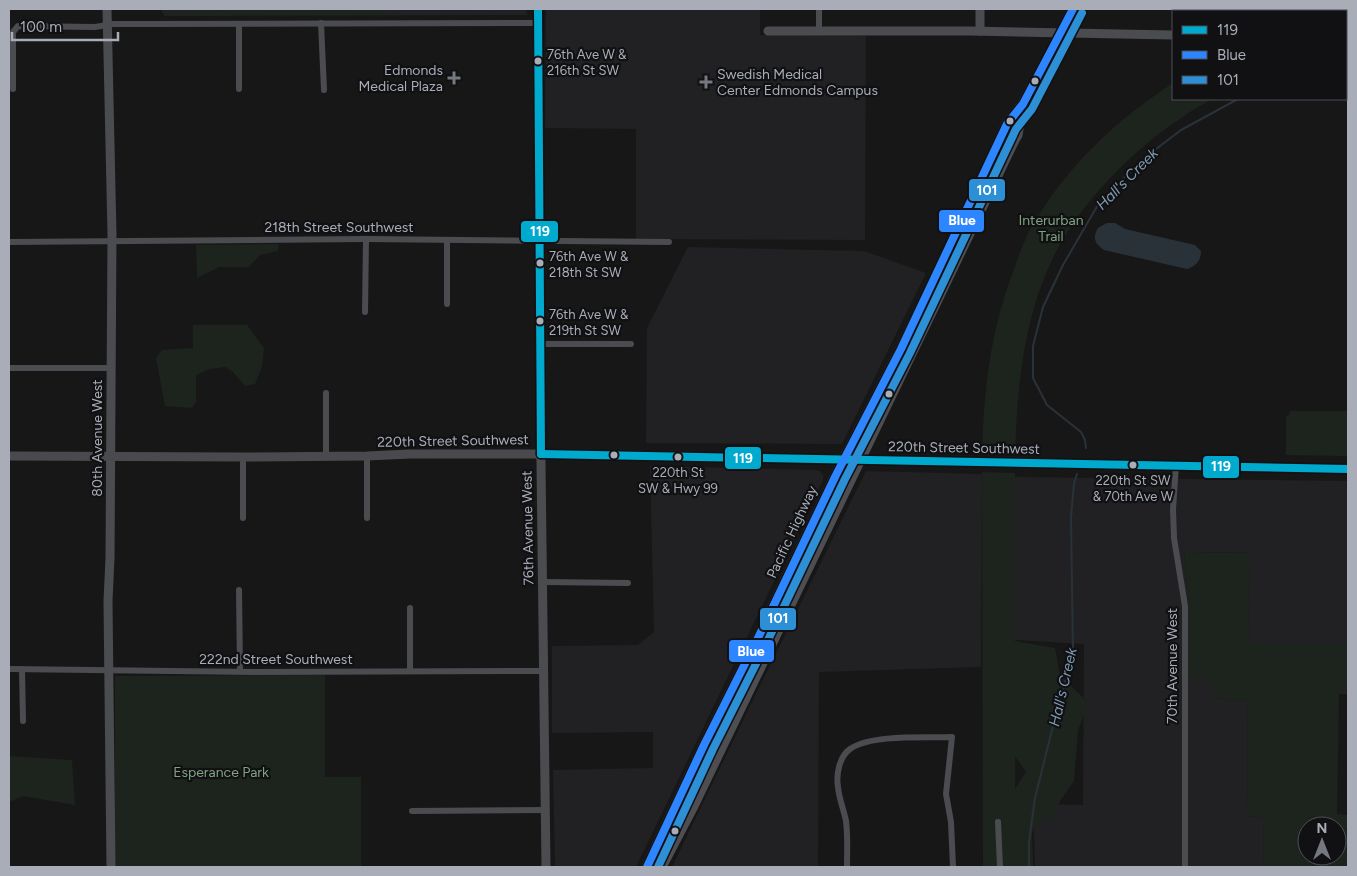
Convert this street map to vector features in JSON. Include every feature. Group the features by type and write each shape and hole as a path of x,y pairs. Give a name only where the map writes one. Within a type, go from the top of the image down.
{"highway":[{"name":"Pacific Highway","path":"647,867 704,745 758,638 836,475 901,348 1007,124 1023,104 1073,9"},
{"name":"Pacific Highway","path":"661,867 692,808 1017,135 1023,104"}],"main road":[{"name":"220th Street Southwest","path":"9,456 243,457 541,454 1348,469"},
{"path":"745,699 744,686 761,645 758,638"}],"street":[{"name":"80th Avenue West","path":"107,9 112,241 108,669 111,867"},
{"name":"76th Avenue West","path":"538,9 546,867"},
{"path":"818,9 819,31"},
{"path":"980,9 980,32"},
{"path":"321,23 324,90"},
{"path":"13,89 13,32 18,26 538,23"},
{"path":"239,24 239,88"},
{"path":"768,31 1172,35"},
{"path":"365,312 366,239"},
{"name":"218th Street Southwest","path":"9,242 366,239 669,242"},
{"path":"447,240 447,304"},
{"path":"540,344 631,344"},
{"path":"10,368 111,368"},
{"path":"326,393 326,456"},
{"path":"367,456 367,518"},
{"path":"243,457 243,518"},
{"name":"70th Avenue West","path":"1176,465 1173,509 1174,538 1185,606 1185,867"},
{"path":"543,582 628,583"},
{"path":"239,590 240,672"},
{"path":"410,608 410,671"},
{"name":"222nd Street Southwest","path":"9,669 240,672 544,670"},
{"path":"22,669 23,721"},
{"path":"847,867 846,821 838,789 837,776 840,762 849,749 863,742 886,739 952,737 946,794 951,822 953,867"},
{"path":"412,812 545,810"},
{"path":"998,822 1000,867"}],"shaded area":[{"path":"163,9 526,9 527,15 164,16"},
{"name":"Swedish Medical Center Edmonds Campus","path":"546,9 760,9 760,35 866,36 865,240 636,239 636,129 545,128"},
{"path":"1107,223 1115,223 1125,229 1195,245 1201,251 1200,258 1195,265 1187,269 1104,250 1098,245 1095,235 1098,228"},
{"path":"688,247 864,251 926,273 842,444 646,443 647,328"},
{"path":"650,466 816,470 820,471 823,475 823,480 636,867 555,867 553,770 653,768 653,732 552,733 552,646 638,645 654,632"},
{"path":"866,471 982,474 981,667 819,672 818,867 672,867 748,710"},
{"path":"1014,477 1348,481 1348,644 1249,644 1250,553 1184,552 1189,601 1213,680 1213,698 1248,701 1247,816 1264,818 1263,867 1035,867 1034,831 1043,804 1083,805 1084,644 1015,640"}],"green space":[{"path":"162,9 385,9 385,15 192,15 162,13"},
{"path":"1348,9 1348,24 1347,10 1304,10"},
{"name":"Interurban Trail","path":"1172,84 1172,100 1210,100 1164,130 1119,169 1080,214 1064,237 1041,285 1028,332 1020,381 1015,455 982,455 984,407 994,338 1006,292 1028,233 1060,185 1093,147 1152,97"},
{"path":"278,244 278,251 260,255 249,267 219,267 197,278 196,245"},
{"path":"193,325 247,325 264,348 262,367 255,384 245,386 233,372 225,367 210,369 196,375 196,402 192,408 165,406 156,358 162,350 193,348"},
{"path":"1290,411 1348,411 1348,456 1286,455 1286,416 1289,415"},
{"path":"982,472 1015,473 1015,641 1055,648 1060,676 1089,703 1078,730 1074,781 1060,801 1055,814 1042,821 1032,832 1033,867 983,867","holes":["1015,756 1026,772 1015,789"]},
{"path":"1184,552 1250,553 1249,644 1348,644 1348,694 1339,694 1337,814 1347,816 1297,816 1297,866 1347,867 1263,867 1264,818 1247,816 1248,701 1213,698 1213,680 1188,678 1189,601"},
{"name":"Esperance Park","path":"325,675 325,777 361,777 361,867 115,867 115,676"},
{"path":"9,756 72,760 75,805 23,796 9,802"}],"waterway":[{"name":"Hall's Creek","path":"1086,448 1081,432 1047,405 1033,378 1033,346 1043,307 1063,265 1099,203 1143,159 1181,130 1236,100"},
{"name":"Hall's Creek","path":"1029,867 1029,842 1035,798 1073,654 1071,517 1074,483 1077,474"}],"transit line":[{"name":"119","path":"538,9 541,454"},
{"name":"Blue","path":"647,867 704,745 758,638 836,475 901,349 1007,124 1023,104 1073,9"},
{"name":"101","path":"658,867 713,749 767,642 845,479 910,353 1016,129 1032,109 1082,13"},
{"name":"119","path":"541,454 1348,469"}],"place":[{"name":"76th Ave W & 216th St SW","path":"538,61"},
{"name":"Edmonds Medical Plaza","path":"454,78"},
{"name":"Swedish Medical Center Edmonds Campus","path":"706,82"},
{"name":"76th Ave W & 218th St SW","path":"540,263"},
{"name":"76th Ave W & 219th St SW","path":"540,321"},
{"name":"220th St SW & Hwy 99","path":"678,457"},
{"name":"220th St SW & 70th Ave W","path":"1133,465"}]}
